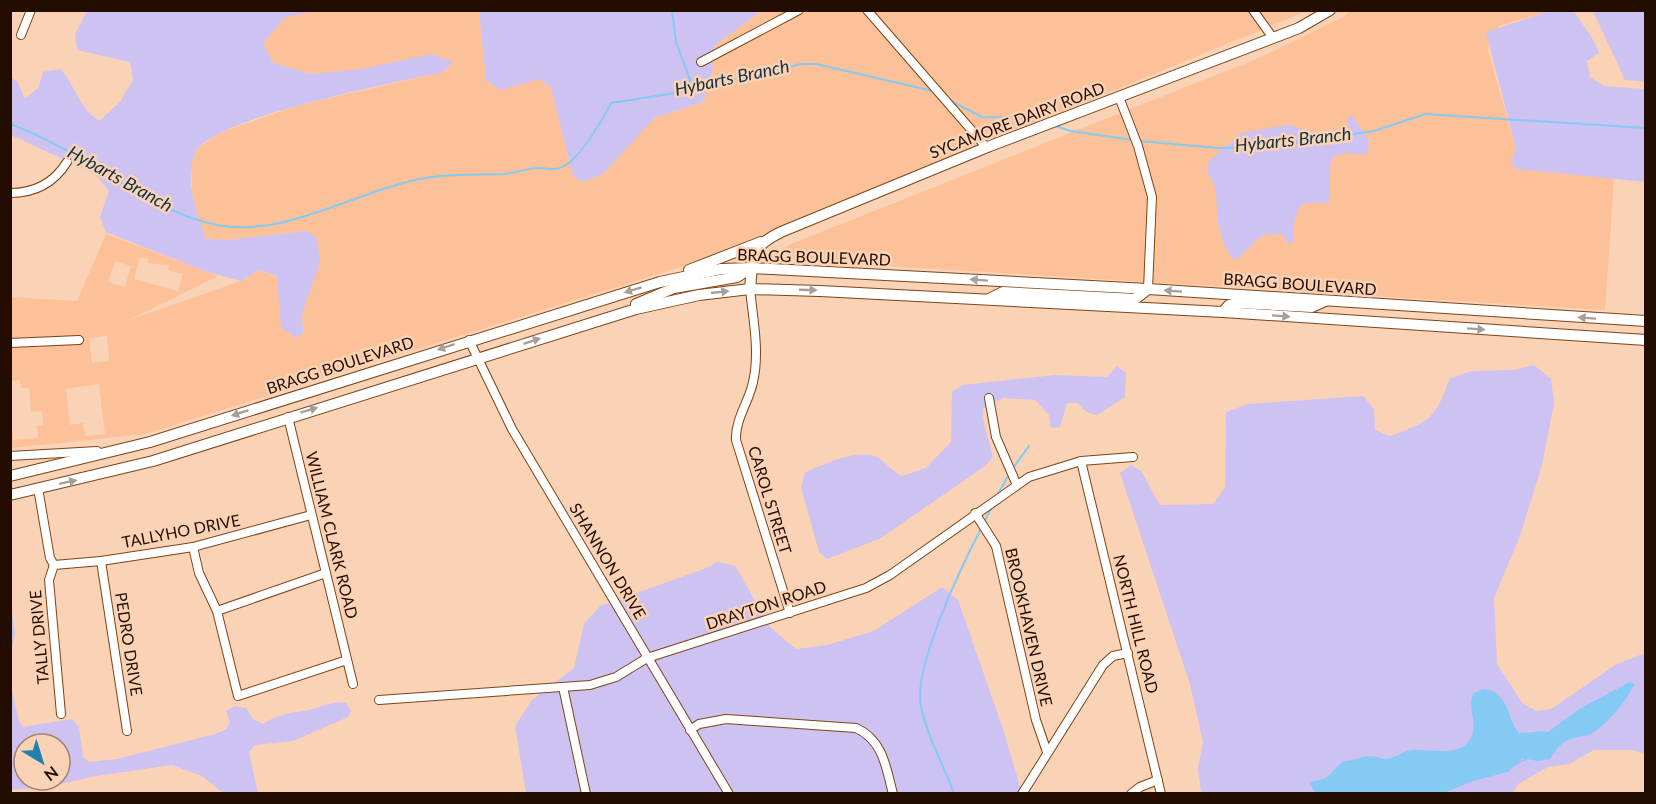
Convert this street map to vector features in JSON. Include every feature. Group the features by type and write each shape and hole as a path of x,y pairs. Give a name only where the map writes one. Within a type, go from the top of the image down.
{"main road":[{"name":"SYCAMORE DAIRY ROAD","path":"660,282 987,148 1273,38 1330,10"},
{"path":"750,288 752,268 762,242"},
{"name":"BRAGG BOULEVARD","path":"10,476 150,442 469,340 660,282 721,269 752,268 1148,289 1646,321"},
{"path":"595,321 674,288 725,280 752,268"},
{"name":"BRAGG BOULEVARD","path":"10,495 153,461 595,321 699,294 750,288 1223,312 1646,340"},
{"path":"989,299 1003,292 1135,299 1148,289"},
{"path":"1223,312 1228,304 1236,303 1312,307 1326,301"}],"street":[{"path":"21,35 31,10"},
{"path":"701,62 799,10"},
{"path":"867,10 987,148"},
{"path":"1252,10 1273,38"},
{"path":"1119,97 1141,156 1152,197 1148,289"},
{"path":"10,193 21,193 44,186 60,173 67,162"},
{"name":"CAROL STREET","path":"750,288 755,369 749,396 736,426 736,440 790,613"},
{"path":"10,343 79,340"},
{"name":"SHANNON DRIVE","path":"469,340 476,359 513,429 729,794"},
{"path":"989,398 996,437 1016,483"},
{"name":"WILLIAM CLARK ROAD","path":"288,417 347,660"},
{"path":"10,456 111,451"},
{"path":"27,455 32,459 33,470"},
{"name":"DRAYTON ROAD","path":"379,700 563,687 608,681 647,658 790,613 878,582 1016,483 1046,470 1082,461 1133,457"},
{"name":"NORTH HILL ROAD","path":"1082,461 1161,794"},
{"name":"TALLY DRIVE","path":"38,488 50,558 54,565 49,580 61,714"},
{"name":"BROOKHAVEN DRIVE","path":"975,513 996,546 1036,720 1047,752"},
{"name":"TALLYHO DRIVE","path":"54,565 101,561 193,547 311,515"},
{"path":"193,547 199,573 217,611 238,696 347,660 353,684"},
{"name":"PEDRO DRIVE","path":"101,561 127,731"},
{"path":"217,611 326,573"},
{"path":"1022,794 1103,665 1113,656 1128,653"},
{"path":"563,687 586,794"},
{"path":"690,730 699,724 726,719 856,728 869,734 878,745 893,794"},
{"path":"1131,794 1140,787 1158,780"}],"shaded area":[{"path":"315,10 479,11 486,80 500,90 540,79 551,88 573,177 630,143 654,118 703,102 712,73 715,45 761,11 1307,11 697,262 145,434 11,448 10,405 13,440 38,438 37,426 43,425 42,411 31,412 29,388 21,388 20,380 11,381 11,297 77,301 106,234 218,276 129,320 241,281 259,270 277,277 303,333 302,314 317,238 307,231 228,240 206,239 193,206 191,165 197,149 219,133 299,105 443,72 452,62 311,74 273,63 263,44 284,18","holes":["140,257 148,259 148,263 169,265 168,270 183,274 178,291 134,279","115,261 131,266 125,287 108,282","107,336 109,361 92,363 89,338","99,384 105,434 85,436 83,423 70,425 66,389"]},
{"path":"87,11 315,11 284,18 263,44 273,63 311,74 361,69 432,54 453,62 443,72 311,102 238,125 212,137 197,150 191,170 192,194 206,239 228,240 307,231 317,238 320,262 302,314 303,333 296,338 281,327 277,276 259,270 241,281 207,272 106,232 100,217 109,191 95,174 11,135 11,78 17,81 25,99 38,88 43,72 61,69 87,110 99,121 120,102 133,80 130,62 77,50 75,34"},
{"path":"479,11 761,11 715,45 712,73 703,102 654,118 604,173 584,182 573,177 551,88 540,79 500,90 486,80"},
{"path":"1351,11 1550,11 1499,26 1488,50 1516,149 1516,169 1614,178 1605,310 789,260 783,255 782,250 791,244 1259,58"},
{"path":"1550,11 1574,11 1591,36 1599,53 1587,61 1590,77 1604,86 1645,89 1645,182 1516,169 1511,161 1516,149 1486,32"},
{"path":"1593,11 1645,11 1645,82 1625,80"},
{"path":"1352,115 1370,143 1366,155 1346,153 1333,157 1328,203 1306,203 1299,207 1294,223 1294,241 1288,244 1283,235 1264,235 1241,256 1233,260 1224,244 1219,226 1215,187 1207,172 1209,161 1241,133 1287,125 1324,135 1348,129 1348,119"},
{"path":"1534,365 1551,379 1554,403 1542,465 1520,536 1494,598 1497,664 1523,704 1537,711 1551,709 1617,664 1645,653 1645,754 1632,750 1594,750 1569,764 1548,767 1518,784 1513,793 1201,793 1198,768 1203,742 1190,684 1120,473 1131,465 1141,471 1160,505 1213,504 1225,488 1226,412 1248,404 1363,396 1374,409 1375,430 1390,436 1430,417 1440,402 1450,378 1472,371 1514,370"},
{"path":"1117,366 1126,373 1125,397 1097,415 1086,412 1078,403 1067,403 1060,427 1051,428 1049,415 1035,400 1003,398 983,409 985,428 993,457 984,467 879,539 827,559 819,552 801,487 805,473 831,461 863,454 879,458 902,476 926,468 951,442 952,391 963,385 1055,375 1107,377"},
{"path":"718,562 735,566 771,628 796,649 827,645 874,631 942,587 958,600 1004,732 1022,793 526,793 515,726 532,700 574,668 584,624 600,606"},
{"path":"10,596 15,634 11,652 10,652"},
{"path":"10,681 19,722 23,727 72,719 79,727 83,757 89,762 117,759 215,734 226,729 230,722 226,711 235,706 246,708 253,719 263,724 282,715 335,703 346,703 351,711 348,717 293,741 255,745 249,752 258,793 223,793 202,776 172,765 72,781 72,732 12,732 12,790"}],"water":[{"path":"1630,682 1635,684 1611,718 1590,734 1566,741 1550,759 1538,761 1522,758 1508,772 1473,781 1444,793 1316,793 1309,782 1324,779 1344,761 1371,756 1388,759 1407,751 1450,751 1465,746 1470,740 1473,728 1471,705 1473,694 1482,689 1497,694 1502,699 1519,733 1548,732 1579,709"}],"waterway":[{"path":"672,10 676,42 693,88"},
{"name":"Hybarts Branch","path":"10,124 62,148 165,207 191,218 217,225 243,227 270,225 297,219 378,191 432,177 504,174 536,168 559,168 569,163 583,148 611,103 675,93 801,64 816,64 933,91"},
{"name":"Hybarts Branch","path":"951,101 982,117 1040,118 1046,121"},
{"name":"Hybarts Branch","path":"1139,141 1218,148 1264,147 1374,131 1425,114 1646,128"},
{"name":"Hybarts Branch","path":"1056,126 1070,131 1133,140"},
{"path":"1013,468 1029,446"},
{"path":"998,494 1008,476"},
{"path":"983,524 992,507"},
{"path":"954,794 927,729 921,707 920,690 924,668 940,617 981,529"},
{"path":"1514,765 1529,757"}]}
